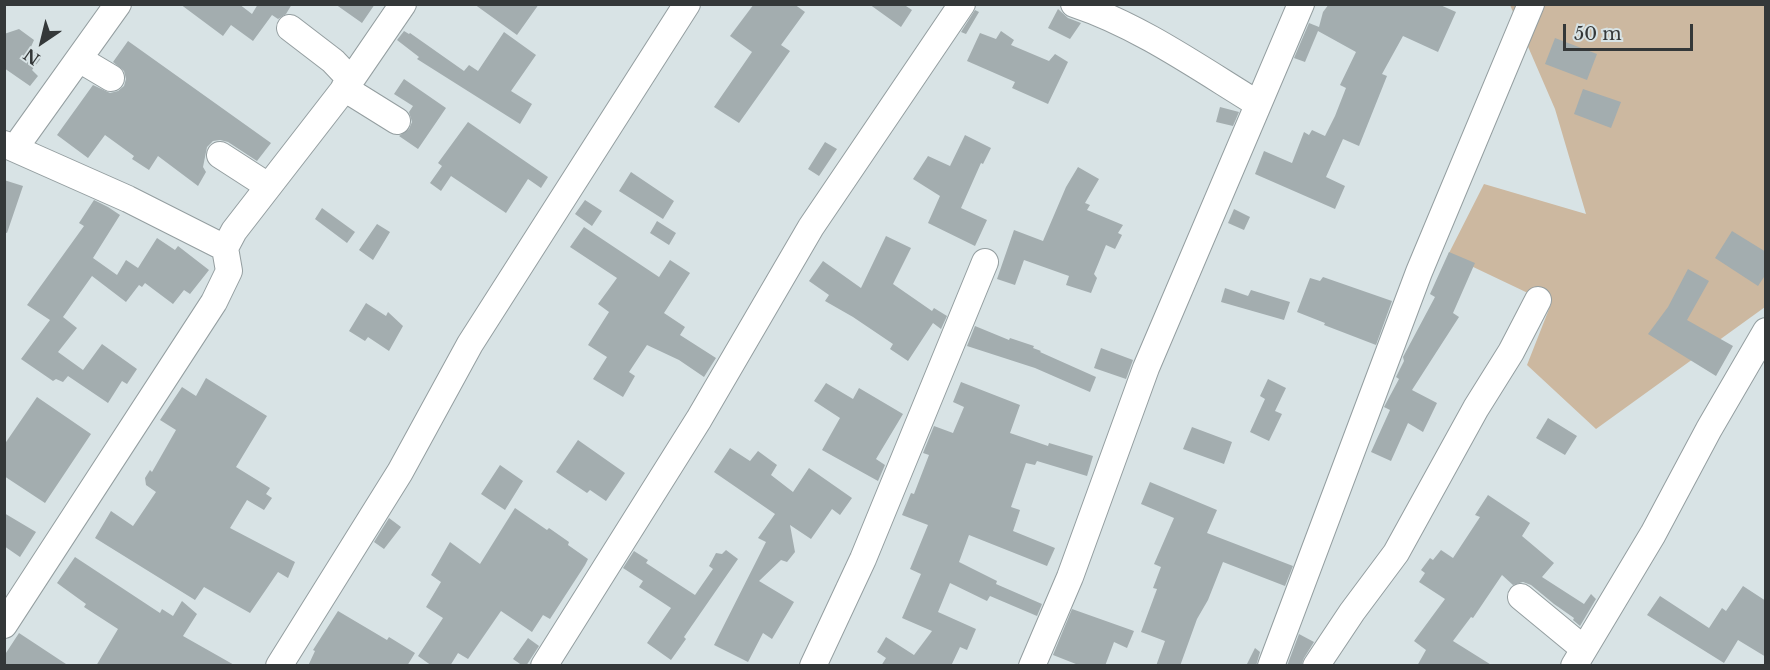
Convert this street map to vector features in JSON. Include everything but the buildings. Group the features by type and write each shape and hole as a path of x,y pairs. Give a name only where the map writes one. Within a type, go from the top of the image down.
{"street":[{"path":"118,4 80,59 10,146 128,199 225,248"},
{"path":"4,625 214,302 229,272 225,248 234,231 347,84 403,4"},
{"path":"279,666 400,472 470,344 687,4"},
{"path":"544,666 699,419 811,227 962,4"},
{"path":"1074,4 1096,12 1164,46 1258,104"},
{"path":"1032,666 1070,577 1146,368 1301,4"},
{"path":"1271,666 1419,272 1531,4"},
{"path":"290,28 333,62 347,84 397,121"},
{"path":"80,59 111,78"},
{"path":"220,155 268,186"},
{"path":"813,666 863,560 985,262"},
{"path":"1316,666 1352,612 1396,553 1476,408 1511,352 1538,300"},
{"path":"1521,597 1579,657 1653,534 1709,429 1766,331"}],"shaded area":[{"path":"1510,5 1765,5 1765,307 1596,429 1527,365 1551,304 1448,255 1484,184 1586,214 1555,109"}]}
